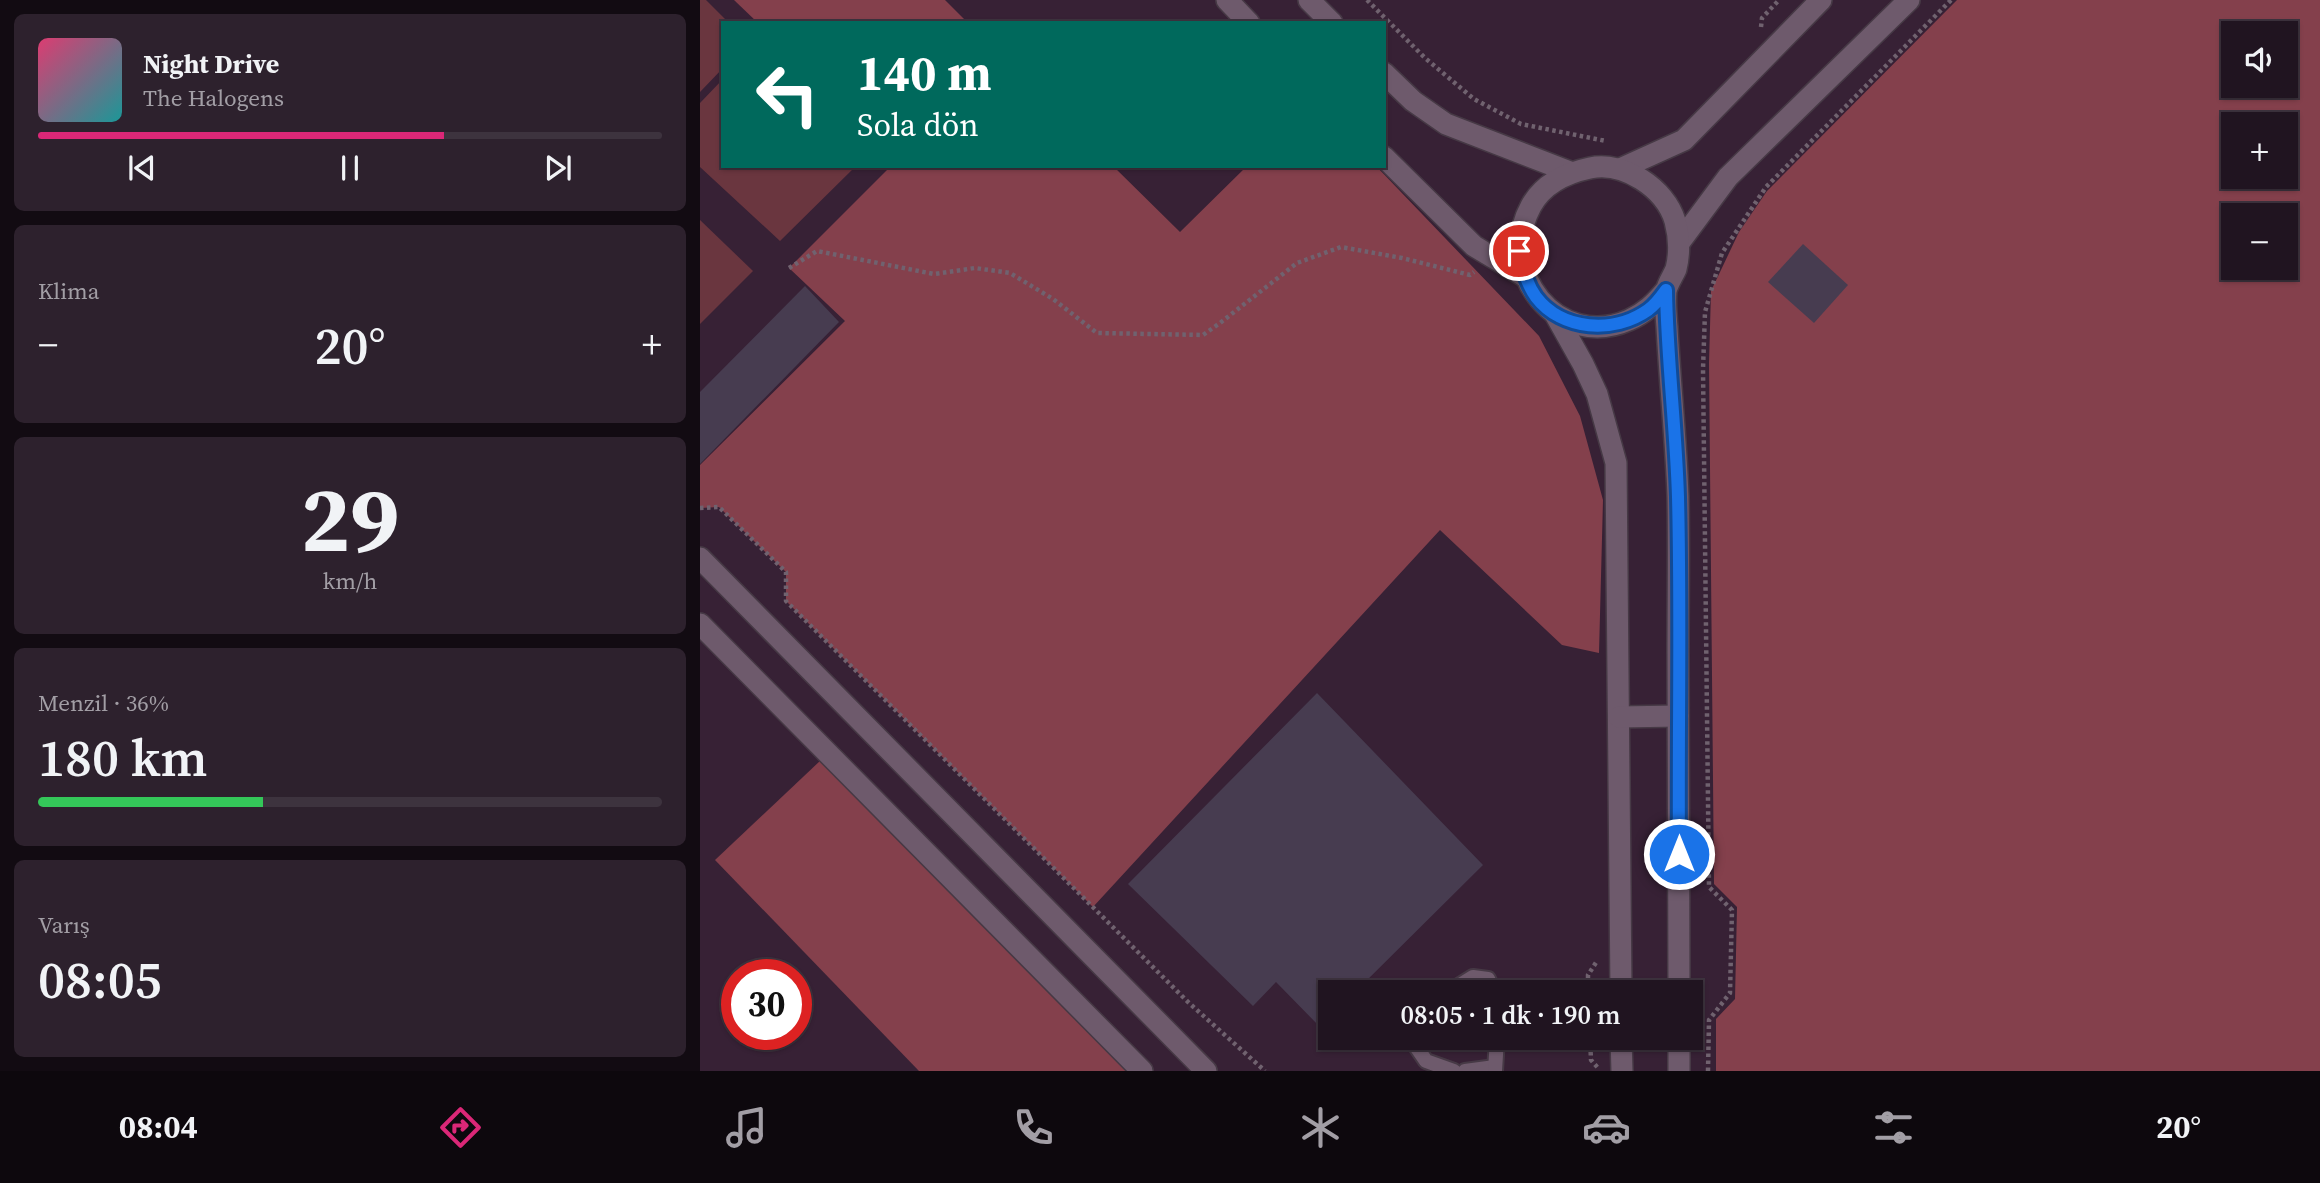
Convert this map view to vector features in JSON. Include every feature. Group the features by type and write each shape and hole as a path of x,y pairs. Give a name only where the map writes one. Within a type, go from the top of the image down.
{"street":[{"path":"1227,0 1248,21"},
{"path":"1309,0 1330,21"},
{"path":"1620,169 1684,140 1821,0"},
{"path":"1679,243 1728,177 1909,0"},
{"path":"1386,76 1413,101 1446,124 1570,172"},
{"path":"1386,159 1475,246 1524,276"},
{"path":"1595,167 1620,169 1643,180 1661,196 1674,218 1679,243 1676,267 1666,290 1649,309 1628,321 1603,327 1578,324 1555,314 1536,297 1524,276 1519,251 1522,226 1532,203 1549,185 1570,172 1595,167"},
{"path":"1666,290 1678,497 1679,980"},
{"path":"1555,314 1597,394 1616,463 1621,980"},
{"path":"700,558 1206,1071"},
{"path":"700,624 1142,1071"},
{"path":"1619,717 1678,716"},
{"path":"1621,1050 1622,1071"},
{"path":"1679,1050 1679,1071"}],"lane":[{"path":"1467,980 1473,976 1488,980"},
{"path":"1418,1050 1426,1061 1454,1071"},
{"path":"1465,1071 1495,1069 1496,1050"}],"path":[{"path":"1367,0 1426,58 1474,99 1521,124 1613,143"},
{"path":"1761,39 1762,18 1779,0"},
{"path":"1708,1071 1709,1020 1730,993 1732,910 1709,887 1703,383 1705,312 1722,253 1766,187 1951,0"},
{"path":"789,268 817,251 934,274 975,268 1010,273 1053,299 1097,333 1203,335 1297,263 1341,247 1402,258 1470,275 1495,258"},
{"path":"700,508 719,507 786,572 786,601 1188,1002 1265,1071"},
{"path":"1591,1050 1591,1059 1601,1071"}],"shaded area":[{"path":"700,0 2320,0 2320,1071 700,1071"},
{"path":"700,0 706,0 727,21 721,21 721,70 700,92"},
{"path":"734,0 945,0 966,21 756,21"},
{"path":"1957,0 2320,0 2320,1071 1716,1071 1716,1019 1735,999 1737,907 1714,884 1709,363 1711,291 1739,232 1767,191"},
{"path":"721,81 721,168 854,168 780,241 700,167 700,103"},
{"path":"889,168 1115,168 1180,232 1245,168 1378,168 1539,336 1580,416 1603,500 1599,653 1562,645 1440,530 1093,907 786,601 786,572 719,507 700,508 700,465 845,321 789,268"},
{"path":"700,220 753,271 700,324"},
{"path":"821,760 1126,1071 919,1071 715,860"}],"building":[{"path":"1803,244 1848,285 1814,323 1768,282"},
{"path":"805,286 839,322 700,464 700,392"},
{"path":"1317,693 1483,865 1367,980 1318,980 1318,1025 1276,982 1253,1006 1128,884"}],"route":[{"path":"1519,251 1524,276 1536,297 1555,314 1578,324 1603,327 1628,321 1649,309 1666,290 1678,497 1679,854"}]}
